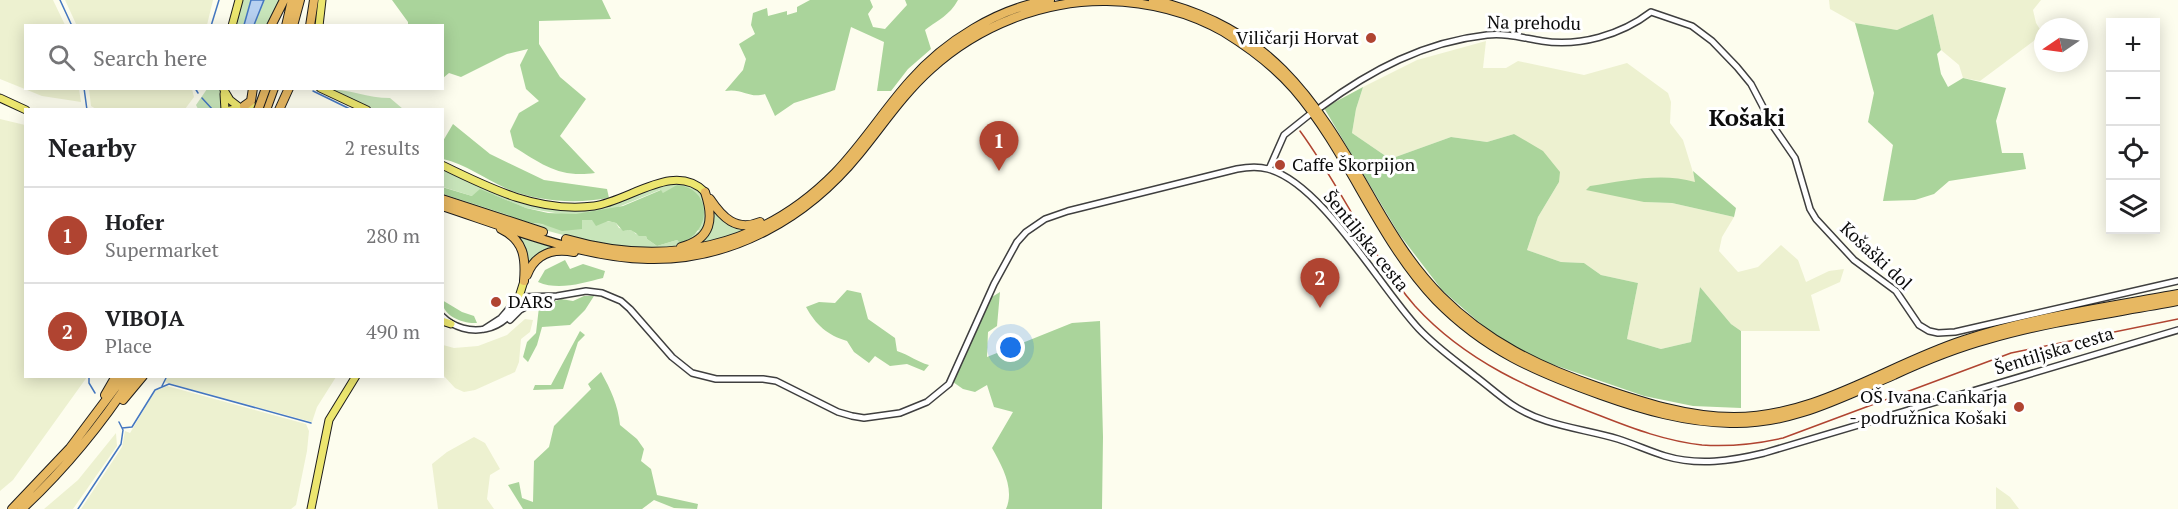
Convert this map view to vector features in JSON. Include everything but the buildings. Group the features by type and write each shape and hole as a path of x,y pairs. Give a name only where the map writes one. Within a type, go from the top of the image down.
{"highway":[{"path":"272,24 284,0"},
{"path":"286,24 292,0"},
{"path":"294,24 300,0"},
{"path":"310,24 314,0"},
{"path":"444,200 587,245 612,250 645,253 695,249 733,239 791,210 836,172 889,106 943,51 971,31 1016,10 1050,0"},
{"path":"1154,0 1192,11 1236,32 1273,60 1292,78 1325,120 1400,245 1439,295 1466,320 1498,343 1543,367 1645,402 1714,416 1736,417 1778,412 1828,397 1935,350 1979,335 2021,324 2178,294"},
{"path":"524,281 533,263 544,254 562,250 615,257 666,259 713,252 753,238 789,219 822,195 856,157 916,79 954,51 996,25 1046,8 1081,2 1101,2 1146,5 1183,14 1215,27 1250,48 1294,89 1341,157 1396,249 1435,298 1462,325 1494,348 1541,373 1631,405 1685,419 1738,423 1782,418 1830,404 1930,359 1989,339 2178,301"},
{"path":"241,106 251,101 253,90"},
{"path":"259,108 265,90"},
{"path":"266,108 273,90"},
{"path":"280,108 288,90"},
{"path":"705,192 718,212 726,219 741,226 753,225 791,210"},
{"path":"645,253 689,245 702,236 708,228 711,213 705,192"},
{"path":"444,207 587,252"},
{"path":"487,221 511,234 519,243 525,260 524,281"},
{"path":"70,448 115,378"},
{"path":"12,509 70,448 110,398 123,378"},
{"path":"22,509 45,488 95,431 132,378"},
{"path":"95,431 101,427 141,378"}],"main road":[{"path":"233,24 239,0"},
{"path":"319,24 322,0"},
{"path":"224,90 225,108"},
{"path":"225,90 230,100 241,106"},
{"path":"324,90 363,108"},
{"path":"0,98 24,109"},
{"path":"236,108 241,106 260,108"},
{"path":"444,167 518,199 561,208 607,203 659,183 677,179 691,183 705,192"},
{"path":"519,297 524,281"},
{"path":"444,319 451,324"},
{"path":"312,509 329,420 355,378"}],"street":[{"name":"Na prehodu","path":"1321,107 1375,71 1427,47 1488,35 1519,36 1543,41 1579,41 1618,31 1651,12"},
{"name":"Košaški dol","path":"1651,12 1675,19 1697,30 1712,41 1737,67 1751,84 1769,120 1795,158 1810,209 1816,219 1854,260 1896,291 1919,325 1929,331 1955,332 2178,281"},
{"path":"1269,169 1284,135 1309,116"},
{"name":"Šentiljska cesta","path":"519,297 557,296 594,291 621,301 672,357 692,373 716,379 776,381 838,412 864,418 881,417 917,408 933,399 949,384 972,329 1017,242 1026,232 1045,219 1068,211 1237,169 1258,167 1287,177 1315,200 1351,242 1397,305 1431,341 1509,402 1541,420 1607,436 1677,459 1714,462 1764,453 2178,330"},
{"name":"Šentiljska cesta","path":"498,325 507,323 520,310 532,304 557,296"},
{"path":"519,297 532,304"},
{"path":"451,324 469,330 498,325 511,313 519,297"},
{"path":"484,329 501,318 519,297"}],"green space":[{"path":"0,0 53,0 65,24 24,24 24,89 0,79"},
{"path":"65,0 213,0 207,24 76,24"},
{"path":"242,0 281,0 269,24 235,24"},
{"path":"392,0 602,0 611,19 539,21 539,44 560,77 586,99 560,136 595,173 572,174 552,169 514,147 510,131 519,113 539,101 526,89 520,65 528,49 507,54 461,77 449,73 444,77 444,24 408,24"},
{"path":"810,0 870,0 873,7 868,14 873,27 885,29 907,5 905,0 958,0 947,14 925,30 931,49 908,69 891,91 877,91 884,42 851,27 835,90 794,103 775,116 765,94 725,91 743,70 746,59 739,44 755,34 751,25 753,13 767,8 768,16 787,11 787,15 797,12 797,7"},
{"path":"1829,0 2041,0 2033,10 2034,41 1980,81 1963,78 1959,65 1941,50 1933,14 1897,30 1855,23 1830,9"},
{"path":"1933,14 1941,50 1937,54 1941,74 1948,87 1963,78 2006,88 1996,121 2002,153 2023,153 2026,169 1949,181 1934,194 1915,200 1883,201 1893,145 1868,122 1874,93 1855,23 1897,30"},
{"path":"1486,41 1483,68 1506,68 1518,61 1584,75 1627,63 1668,93 1671,102 1670,123 1683,140 1696,182 1644,202 1672,203 1734,217 1722,237 1719,251 1738,272 1758,267 1781,245 1798,260 1806,282 1829,271 1844,269 1840,282 1811,295 1820,331 1741,331 1731,324 1700,287 1691,342 1661,349 1627,339 1638,283 1601,275 1584,263 1561,262 1527,250 1538,217 1559,182 1514,134 1487,142 1451,137 1390,159 1352,133 1363,87 1417,60"},
{"path":"1363,87 1352,133 1390,159 1451,137 1487,142 1514,134 1543,151 1560,172 1559,182 1538,217 1527,250 1561,262 1584,263 1601,275 1638,283 1627,339 1661,349 1691,342 1700,287 1731,324 1741,331 1741,408 1693,406 1644,396 1534,358 1489,331 1442,290 1399,234 1324,108"},
{"path":"27,90 79,90 81,102 42,96"},
{"path":"89,90 192,90 194,97 186,108 94,108 91,106"},
{"path":"206,90 221,90 224,103 222,108 198,108 196,105"},
{"path":"326,90 390,98 402,108 372,108"},
{"path":"0,119 24,125 24,378 86,378 13,480 0,491"},
{"path":"453,124 490,154 544,180 607,189 609,198 570,201 543,199 517,193 444,159 444,139"},
{"path":"444,171 525,203 566,210 604,206 665,184 681,184 689,186 702,195 706,200 708,216 701,235 684,244 656,249 626,247 594,242 528,225 444,197 444,194 524,222 581,229 582,220 612,222 616,223 619,228 646,236 657,246 677,240 680,243 699,231 660,190 616,208 583,214 561,214 526,208 494,195 472,196 444,187"},
{"path":"1693,171 1736,208 1734,217 1672,203 1644,202 1586,190 1590,186 1642,178 1669,178 1695,182"},
{"path":"677,185 689,188 702,202 703,221 691,237 680,243 677,240 657,246 646,236 639,236 630,230 623,231 616,223 608,221 596,226 592,220 582,220 582,229 562,231 542,224 524,222 444,194 444,188 472,196 480,189 526,208 548,213 576,214 623,206 661,190 663,193"},
{"path":"710,204 714,209 751,227 722,240 697,243 704,237"},
{"path":"511,232 560,248 528,268"},
{"path":"565,260 570,269 583,264 605,271 603,278 562,286 538,282 545,270"},
{"path":"847,290 861,293 868,319 895,338 897,351 929,365 924,371 907,364 890,366 875,356 869,363 854,352 847,341 834,336 818,324 806,307 819,302 835,303"},
{"path":"1000,292 997,326 988,332 987,357 1072,323 1100,321 1102,509 1006,509 1008,486 992,448 1013,412 994,407 987,385 975,392 963,389 953,382 992,297"},
{"path":"584,296 594,296 585,310 570,325 542,327 537,345 528,362 523,357 527,342 536,333 539,307 561,299 573,301"},
{"path":"444,301 474,316 477,323 454,318 446,310"},
{"path":"525,319 533,320 530,332 521,339 519,362 515,372 475,390 464,392 455,388 444,376 444,345 454,348 478,346 507,335"},
{"path":"580,331 585,335 578,342 563,389 533,390 535,385 551,385"},
{"path":"601,372 614,398 620,425 637,439 644,449 641,461 651,469 657,495 698,504 697,509 674,508 654,500 642,509 523,509 508,485 519,482 522,498 533,502 534,461 549,447 554,426 591,389 588,384"},
{"path":"167,378 335,378 317,407 312,422 164,382"},
{"path":"167,386 306,424 309,431 307,451 296,505 291,509 81,509 122,447 125,431 130,433 155,391"},
{"path":"116,433 117,446 73,509 44,509 78,480"},
{"path":"474,437 485,443 500,469 490,475 487,499 494,509 438,509 432,464 447,452"},
{"path":"1996,487 2010,497 2019,509 1996,509"}],"water":[{"path":"251,0 264,0 254,24 244,24"}],"waterway":[{"path":"60,0 71,24"},
{"path":"212,24 219,0"},
{"path":"84,90 87,108"},
{"path":"313,91 348,108"},
{"path":"202,98 211,108"},
{"path":"89,378 89,383 95,393"},
{"path":"162,386 166,378"},
{"path":"122,428 132,427 155,390 169,384 311,423"},
{"path":"78,509 121,444 123,430 119,422"}],"railway":[{"path":"1300,131 1383,264 1415,306 1435,326 1478,359 1525,385 1650,434 1676,441 1722,446 1783,438 2011,353 2178,319"}],"place":[{"name":"Viličarji Horvat","path":"1371,38"},
{"name":"Caffe Škorpijon","path":"1280,165"},
{"name":"Hofer","path":"999,171"},
{"name":"DARS","path":"496,302"},
{"name":"VIBOJA","path":"1320,308"},
{"name":"OŠ Ivana Cankarja - podružnica Košaki","path":"2019,407"}],"district":[{"name":"Košaki","path":"1747,118"}]}
